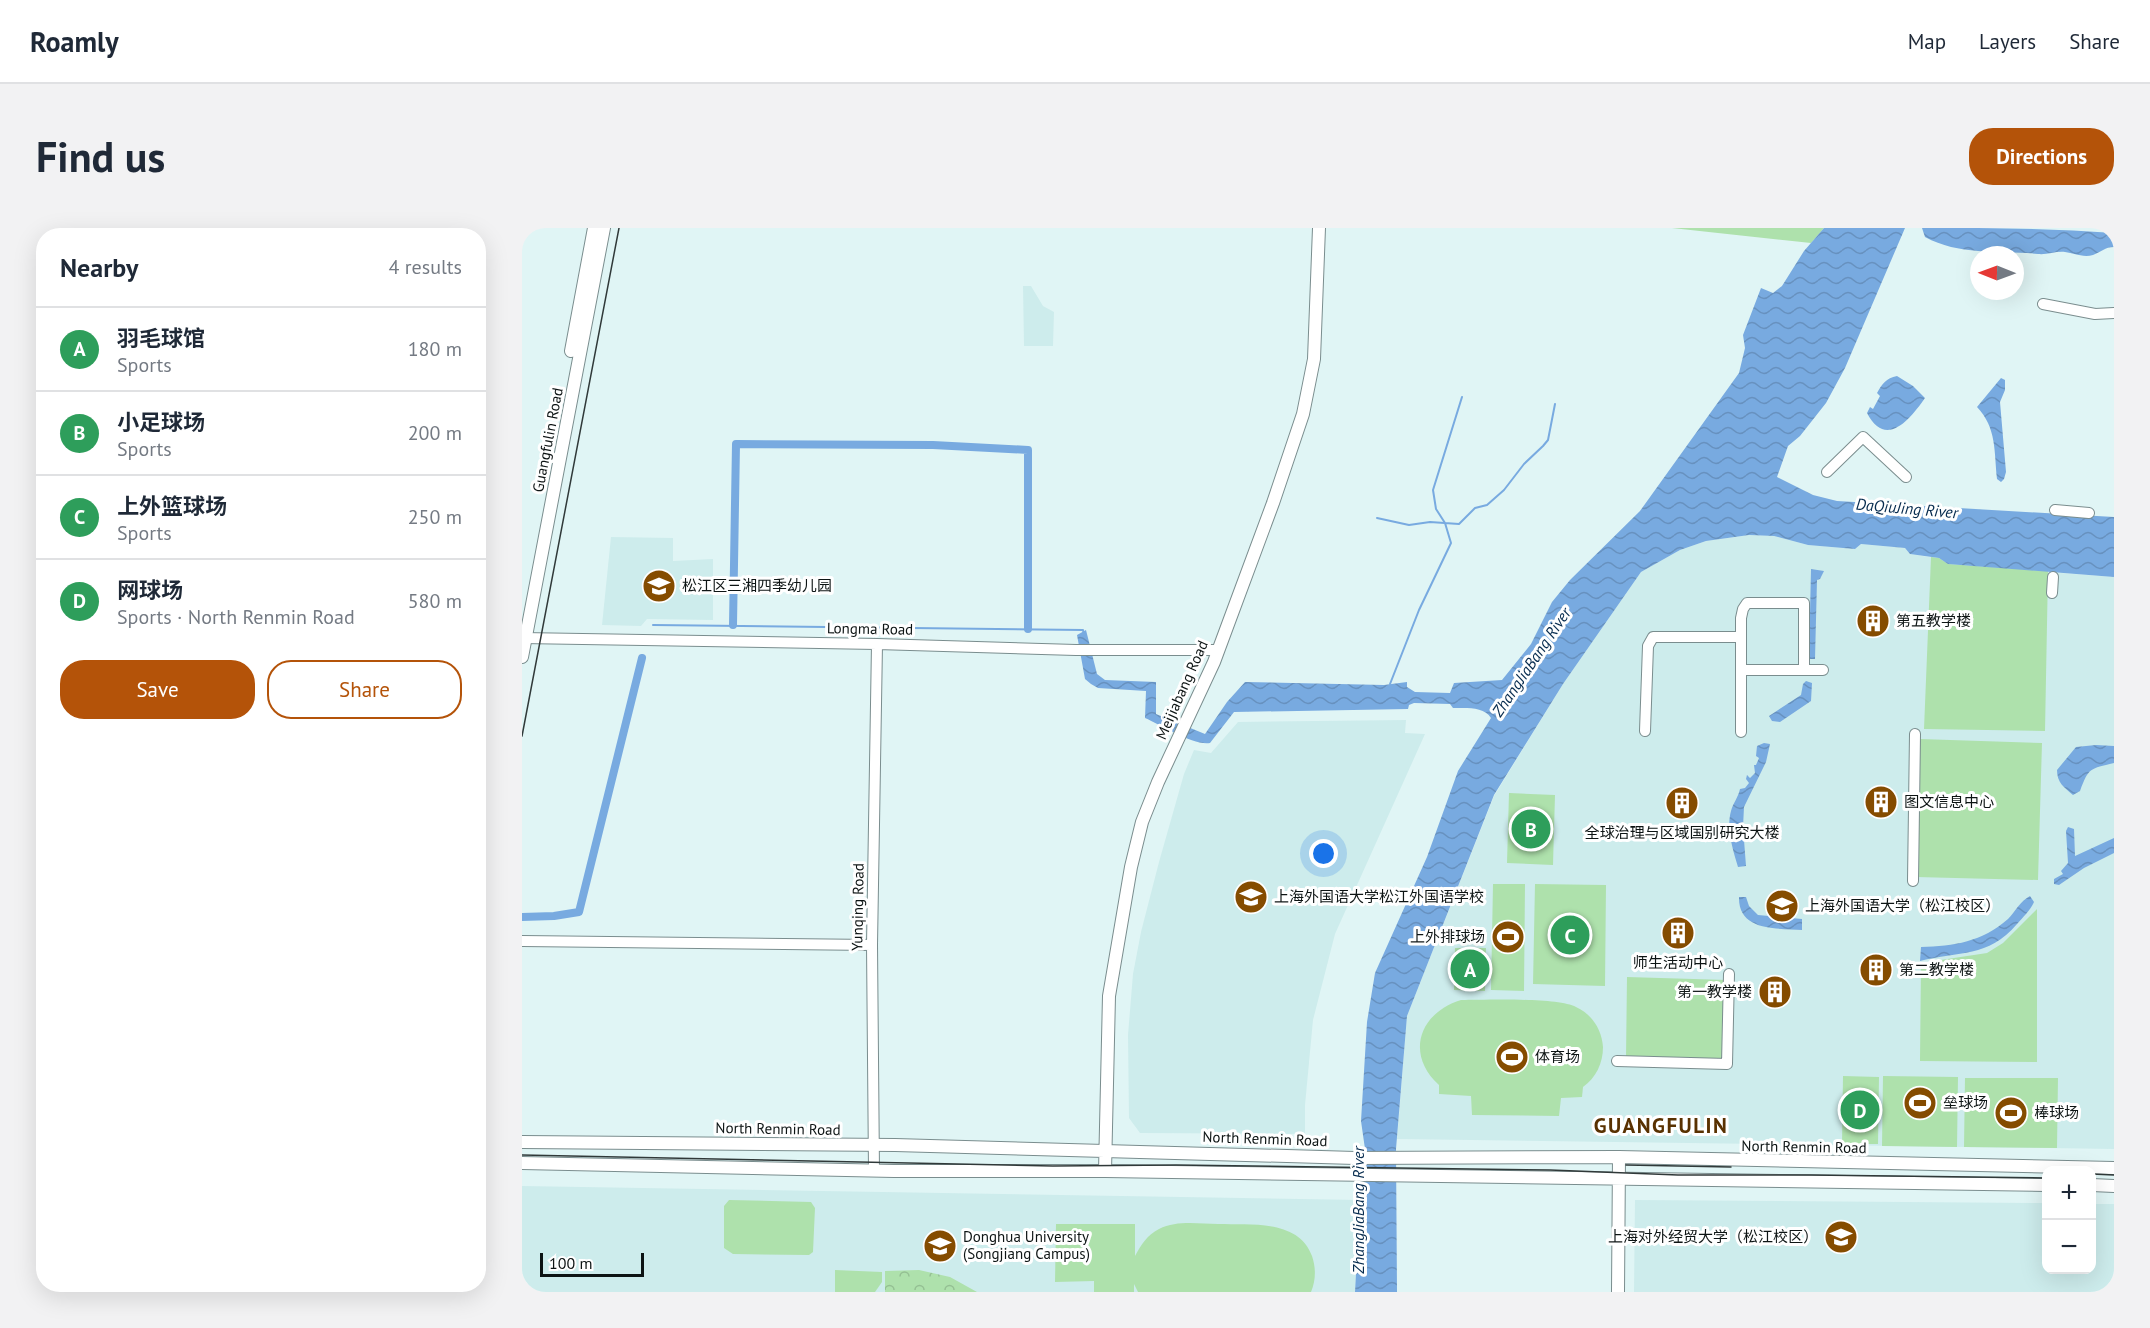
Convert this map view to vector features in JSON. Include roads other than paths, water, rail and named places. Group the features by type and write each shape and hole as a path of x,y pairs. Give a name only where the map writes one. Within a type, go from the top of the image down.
{"main road":[{"name":"Guangfulin Road","path":"522,621 594,228"},
{"name":"Guangfulin Road","path":"522,657 604,228"},
{"name":"Meijiabang Road","path":"1105,1171 1109,996 1131,867 1142,822 1178,736 1218,650 1273,503 1303,414 1314,359 1318,228"},
{"name":"North Renmin Road","path":"522,1142 874,1145 1355,1158 1620,1157 2114,1168"},
{"path":"1617,1292 1620,1157"},
{"path":"522,1162 874,1171 1105,1171 2042,1185"},
{"path":"2096,1185 2114,1186"}],"street":[{"path":"2043,304 2095,314 2114,313"},
{"path":"1827,472 1863,437 1906,477"},
{"path":"2055,510 2089,513"},
{"path":"2052,593 2053,577"},
{"path":"1741,732 1741,618 1747,603 1804,603 1804,670"},
{"path":"1645,731 1648,646 1653,637 1741,637"},
{"name":"Longma Road","path":"524,638 1076,650 1218,650"},
{"name":"Yunqing Road","path":"874,1171 872,945 877,644"},
{"path":"1741,670 1823,670"},
{"path":"1913,881 1915,734"},
{"path":"522,941 872,945"},
{"path":"1617,1061 1727,1064 1729,974"}],"water":[{"path":"1824,228 1905,228 1845,368 1826,403 1800,436 1788,446 1777,477 1813,495 1837,501 2114,517 2114,577 1948,564 1939,558 1910,554 1905,548 1861,544 1855,549 1808,545 1774,536 1749,535 1706,541 1680,550 1641,572 1563,684 1494,795 1407,1016 1396,1149 1397,1292 1355,1292 1360,1200 1364,1185 1365,1149 1361,1121 1367,1022 1375,973 1427,857 1458,771 1491,718 1484,711 1453,708 1450,704 1414,703 1409,705 1408,709 1234,712 1210,743 1203,743 1145,718 1146,691 1098,688 1085,679 1077,635 1086,630 1097,674 1105,680 1156,682 1156,714 1205,734 1227,702 1245,682 1384,685 1407,682 1407,687 1415,692 1450,693 1454,683 1502,680 1531,644 1552,602 1570,580 1640,511 1739,373 1745,348 1743,335 1761,288 1773,293 1782,286 1804,251"},
{"path":"1922,228 2042,229 2114,233 2114,247 2086,256 2062,252 2024,253 2024,246 1970,246 1970,250 1966,250 1925,237"},
{"path":"1897,376 1913,386 1925,398 1913,414 1898,427 1890,430 1882,429 1874,424 1867,413 1870,407 1873,409 1880,396 1877,393 1883,384"},
{"path":"2001,378 2005,380 2005,390 2000,402 2006,472 2001,482 1997,479 1991,432 1977,407"},
{"path":"1811,569 1824,571 1817,580 1815,659 1809,659"},
{"path":"1806,681 1812,683 1811,701 1780,722 1772,721 1769,716 1801,695 1803,684"},
{"path":"1764,743 1770,744 1766,762 1744,807 1746,866 1738,867 1730,832 1731,811 1740,789 1745,788 1749,783 1746,779 1747,775 1750,778 1755,773 1754,765 1759,758 1756,756 1757,746"},
{"path":"2114,746 2114,763 2091,770 2080,791 2073,795 2060,782 2057,770 2076,747"},
{"path":"2068,827 2074,829 2075,856 2114,838 2114,853 2084,868 2059,885 2054,884 2054,879 2063,874 2061,871 2068,863 2066,831"},
{"path":"2030,896 2034,902 2028,911 2006,935 1995,943 1972,952 1920,961 1921,947 1956,944 1978,938 2008,919"},
{"path":"1739,897 1746,897 1749,906 1758,915 1802,919 1802,930 1771,928 1752,922 1745,917 1740,908"}],"waterway":[{"path":"1390,684 1419,610 1451,543 1445,523 1436,509 1433,490 1462,397"},
{"path":"1377,518 1409,525 1430,522 1459,524 1475,508 1487,505 1504,490 1524,464 1548,440 1555,404"},
{"path":"733,625 736,444 933,445 1028,450 1028,629"},
{"path":"653,625 1083,630 1084,635"},
{"path":"522,917 554,916 579,912 642,658"}],"tram line":[{"path":"522,736 619,228"},
{"path":"522,1155 1053,1166 1176,1165 1550,1170 1678,1175 2042,1178"},
{"path":"1626,1165 1731,1167"},
{"path":"2096,1174 2114,1175"}],"place":[{"name":"松江区三湘四季幼儿园","path":"659,586"},
{"name":"第五教学楼","path":"1873,621"},
{"name":"图文信息中心","path":"1881,802"},
{"name":"全球治理与区域国别研究大楼","path":"1682,803"},
{"name":"小足球场","path":"1531,829"},
{"name":"上海外国语大学松江外国语学校","path":"1251,897"},
{"name":"上海外国语大学（松江校区）","path":"1782,906"},
{"name":"师生活动中心","path":"1678,933"},
{"name":"上外篮球场","path":"1570,935"},
{"name":"上外排球场","path":"1508,937"},
{"name":"羽毛球馆","path":"1470,969"},
{"name":"第二教学楼","path":"1876,970"},
{"name":"第一教学楼","path":"1775,992"},
{"name":"体育场","path":"1512,1057"},
{"name":"垒球场","path":"1920,1103"},
{"name":"网球场","path":"1860,1110"},
{"name":"棒球场","path":"2011,1113"},
{"name":"上海对外经贸大学（松江校区）","path":"1841,1237"},
{"name":"Donghua University (Songjiang Campus)","path":"940,1246"}],"district":[{"name":"GUANGFULIN","path":"1661,1126"}],"water label":[{"name":"DaQiuJing River","path":"1907,508"},
{"name":"ZhangJiaBang River","path":"1531,662"},
{"name":"ZhangJiaBang River","path":"1358,1210"}]}
